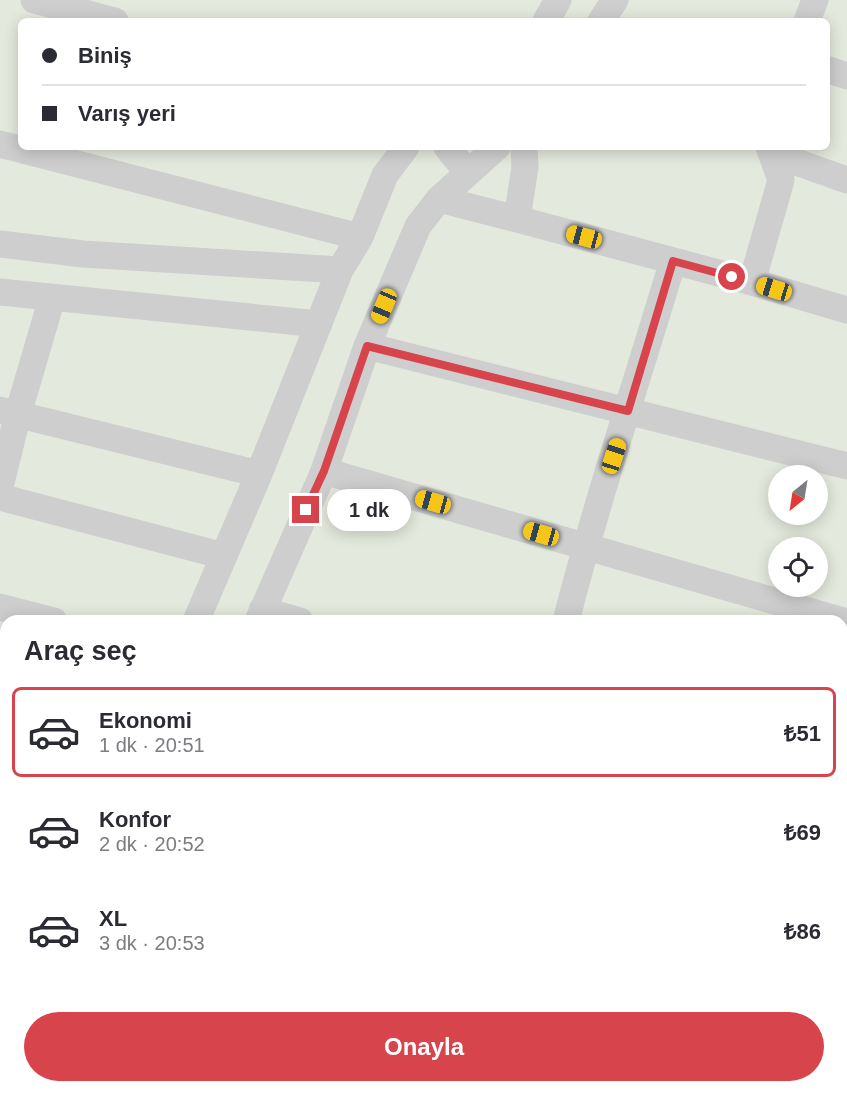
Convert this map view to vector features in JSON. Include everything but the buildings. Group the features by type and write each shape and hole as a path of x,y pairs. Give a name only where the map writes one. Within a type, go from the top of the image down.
{"lane":[{"path":"34,0 103,18"},
{"path":"548,18 558,0"},
{"path":"604,18 615,0"},
{"path":"830,70 847,76"},
{"path":"0,144 18,149"},
{"path":"23,150 360,237"},
{"path":"199,615 259,474 340,270 360,237 385,175 404,150"},
{"path":"449,150 467,172"},
{"path":"260,615 324,471 367,346 418,226 439,199 493,150"},
{"path":"517,219 525,167 524,150"},
{"path":"770,150 847,180"},
{"path":"752,282 781,180 770,150"},
{"path":"439,199 752,282 847,310"},
{"path":"0,244 83,254 340,270"},
{"path":"568,615 585,546 673,261"},
{"path":"0,292 319,324"},
{"path":"0,487 9,412 52,298"},
{"path":"367,346 847,465"},
{"path":"9,412 259,474"},
{"path":"324,471 823,615"},
{"path":"0,497 224,556"},
{"path":"0,608 29,615"}],"shaded area":[{"path":"0,0 847,0 847,615 0,615"}],"route":[{"path":"306,510 324,471 367,346 628,411 673,261 732,277"}]}
